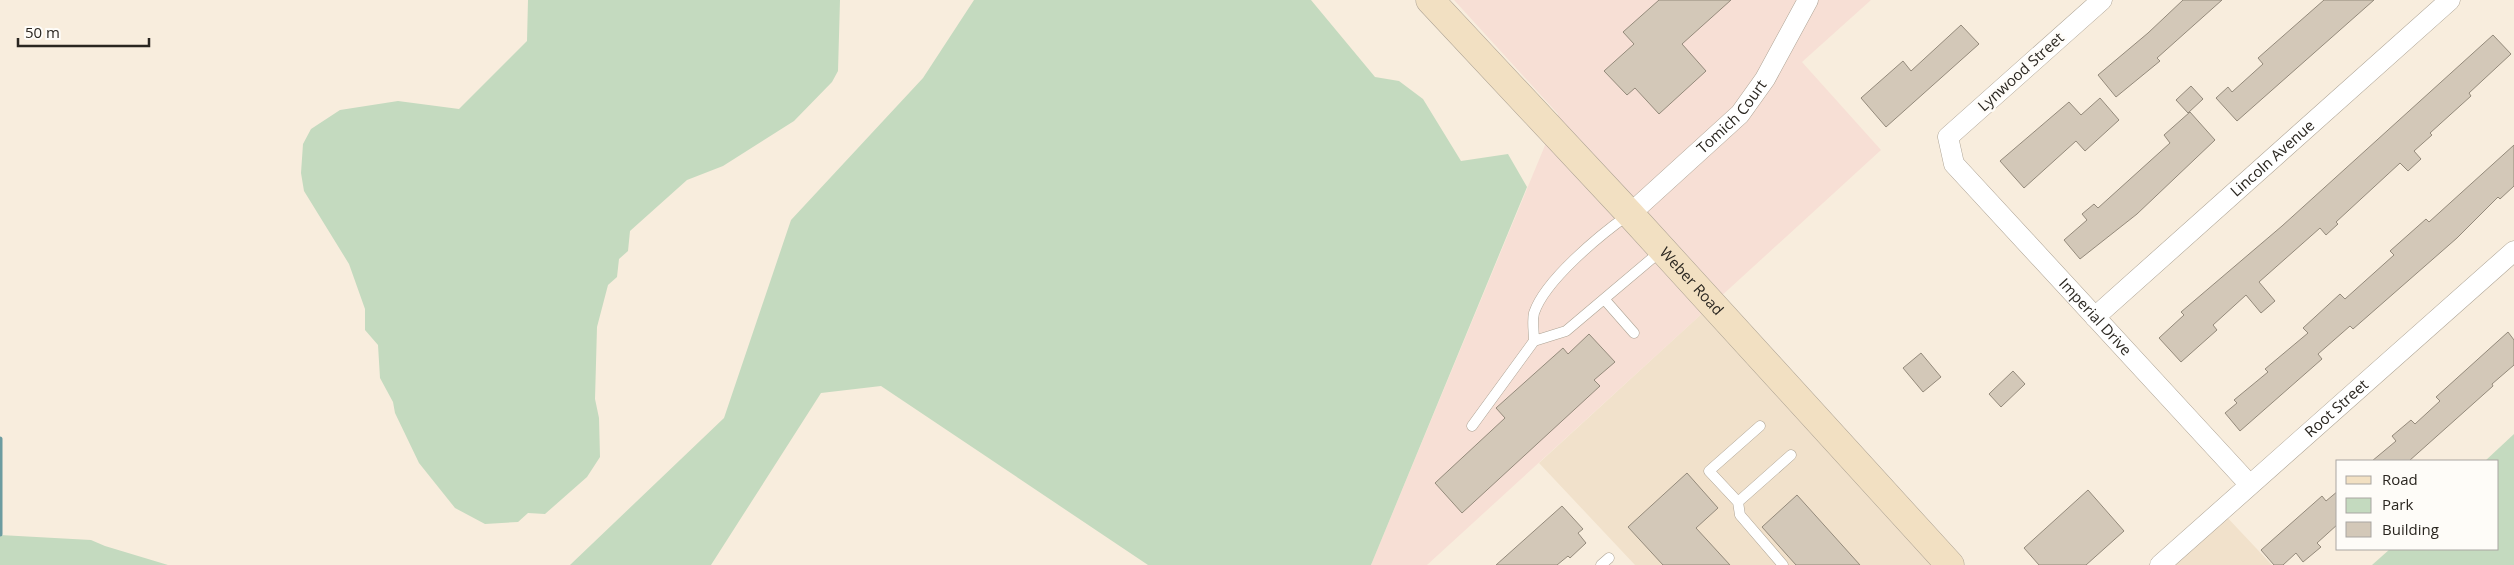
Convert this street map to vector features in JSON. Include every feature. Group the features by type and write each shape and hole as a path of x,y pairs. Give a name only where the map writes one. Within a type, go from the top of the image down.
{"main road":[{"name":"Weber Road","path":"1430,0 1630,214 1950,565"}],"street":[{"name":"Tomich Court","path":"1630,214 1740,114 1766,79 1808,0"},
{"name":"Lynwood Street","path":"1950,148 1948,137 2102,0"},
{"name":"Lincoln Avenue","path":"2095,318 2450,0"},
{"name":"Imperial Drive","path":"1950,148 1954,164 2249,484"},
{"name":"Root Street","path":"2160,565 2249,484 2514,251"}],"lane":[{"path":"1472,426 1534,340 1534,314 1550,285 1607,230 1630,214"},
{"path":"1534,340 1566,331 1662,250"},
{"path":"1605,300 1634,334"},
{"path":"1760,426 1709,471 1738,502 1740,516 1778,563"},
{"path":"1738,502 1791,455"}],"shaded area":[{"path":"1454,0 1871,0 1802,62 1881,150 1427,565 1371,565 1558,114"},
{"path":"1709,307 1947,565 1635,565 1539,463"},
{"path":"2224,514 2272,565 2169,565"}],"green space":[{"path":"528,0 840,0 838,71 832,82 794,121 723,166 687,180 630,231 628,251 619,259 617,277 608,285 597,327 595,399 599,418 600,457 587,477 545,514 528,513 518,522 485,524 455,508 419,463 395,413 393,402 380,378 378,345 365,330 365,309 349,264 304,191 301,173 303,144 311,129 340,110 398,101 459,109 527,41"},
{"path":"974,0 1311,0 1375,77 1399,81 1423,99 1461,161 1508,154 1527,187 1371,565 1148,565 881,386 821,393 711,565 570,565 724,418 791,220 923,78"},
{"path":"2514,434 2514,565 2372,565 2389,550 2499,550 2499,460 2486,460"},
{"path":"0,535 91,540 168,565 0,565"}],"building":[{"path":"1659,0 1731,0 1682,44 1706,71 1659,114 1635,88 1627,95 1604,71 1634,44 1623,32"},
{"path":"2183,0 2222,0 2157,58 2160,61 2116,97 2098,75 2148,33"},
{"path":"2324,0 2374,0 2237,121 2216,98 2228,87 2232,92 2263,64 2258,58"},
{"path":"1961,25 1979,44 1886,127 1861,98 1903,61 1911,71"},
{"path":"2493,35 2511,54 2469,93 2471,96 2430,133 2432,135 2414,151 2421,159 2408,171 2400,163 2336,222 2338,224 2326,235 2320,228 2259,282 2275,301 2261,313 2246,295 2213,325 2217,330 2181,362 2159,338 2184,315 2181,312 2282,226"},
{"path":"2191,86 2203,99 2188,113 2176,100"},
{"path":"2100,98 2119,120 2085,151 2076,141 2024,188 2000,161 2069,102 2081,115"},
{"path":"2190,112 2215,140 2137,214 2080,259 2064,240 2087,220 2082,214 2094,204 2098,208 2170,143 2164,135"},
{"path":"2514,145 2514,186 2500,199 2498,197 2457,238 2353,329 2350,326 2318,354 2322,359 2240,431 2225,413 2237,403 2234,400 2268,372 2265,369 2308,333 2303,328 2340,294 2345,299 2394,255 2390,251 2426,219 2429,222"},
{"path":"2508,332 2514,340 2514,365 2492,384 2493,386 2410,460 2373,460 2396,441 2392,436 2411,420 2415,424 2440,401 2436,397"},
{"path":"1589,334 1615,362 1594,380 1600,386 1462,513 1435,483 1505,418 1496,408 1563,348 1568,354"},
{"path":"1921,353 1941,377 1923,392 1903,368"},
{"path":"2013,371 2025,384 2001,407 1989,394"},
{"path":"1687,473 1718,508 1696,528 1730,565 1663,565 1628,527"},
{"path":"2088,490 2124,531 2086,565 2039,565 2024,548"},
{"path":"2336,493 2336,526 2317,543 2321,547 2303,562 2296,553 2283,565 2274,565 2261,550 2322,496 2326,501"},
{"path":"1797,495 1860,565 1796,565 1762,527"},
{"path":"1562,506 1583,529 1578,533 1586,543 1570,558 1568,556 1557,565 1496,565"}],"waterway":[{"path":"0,439 0,534"}]}
